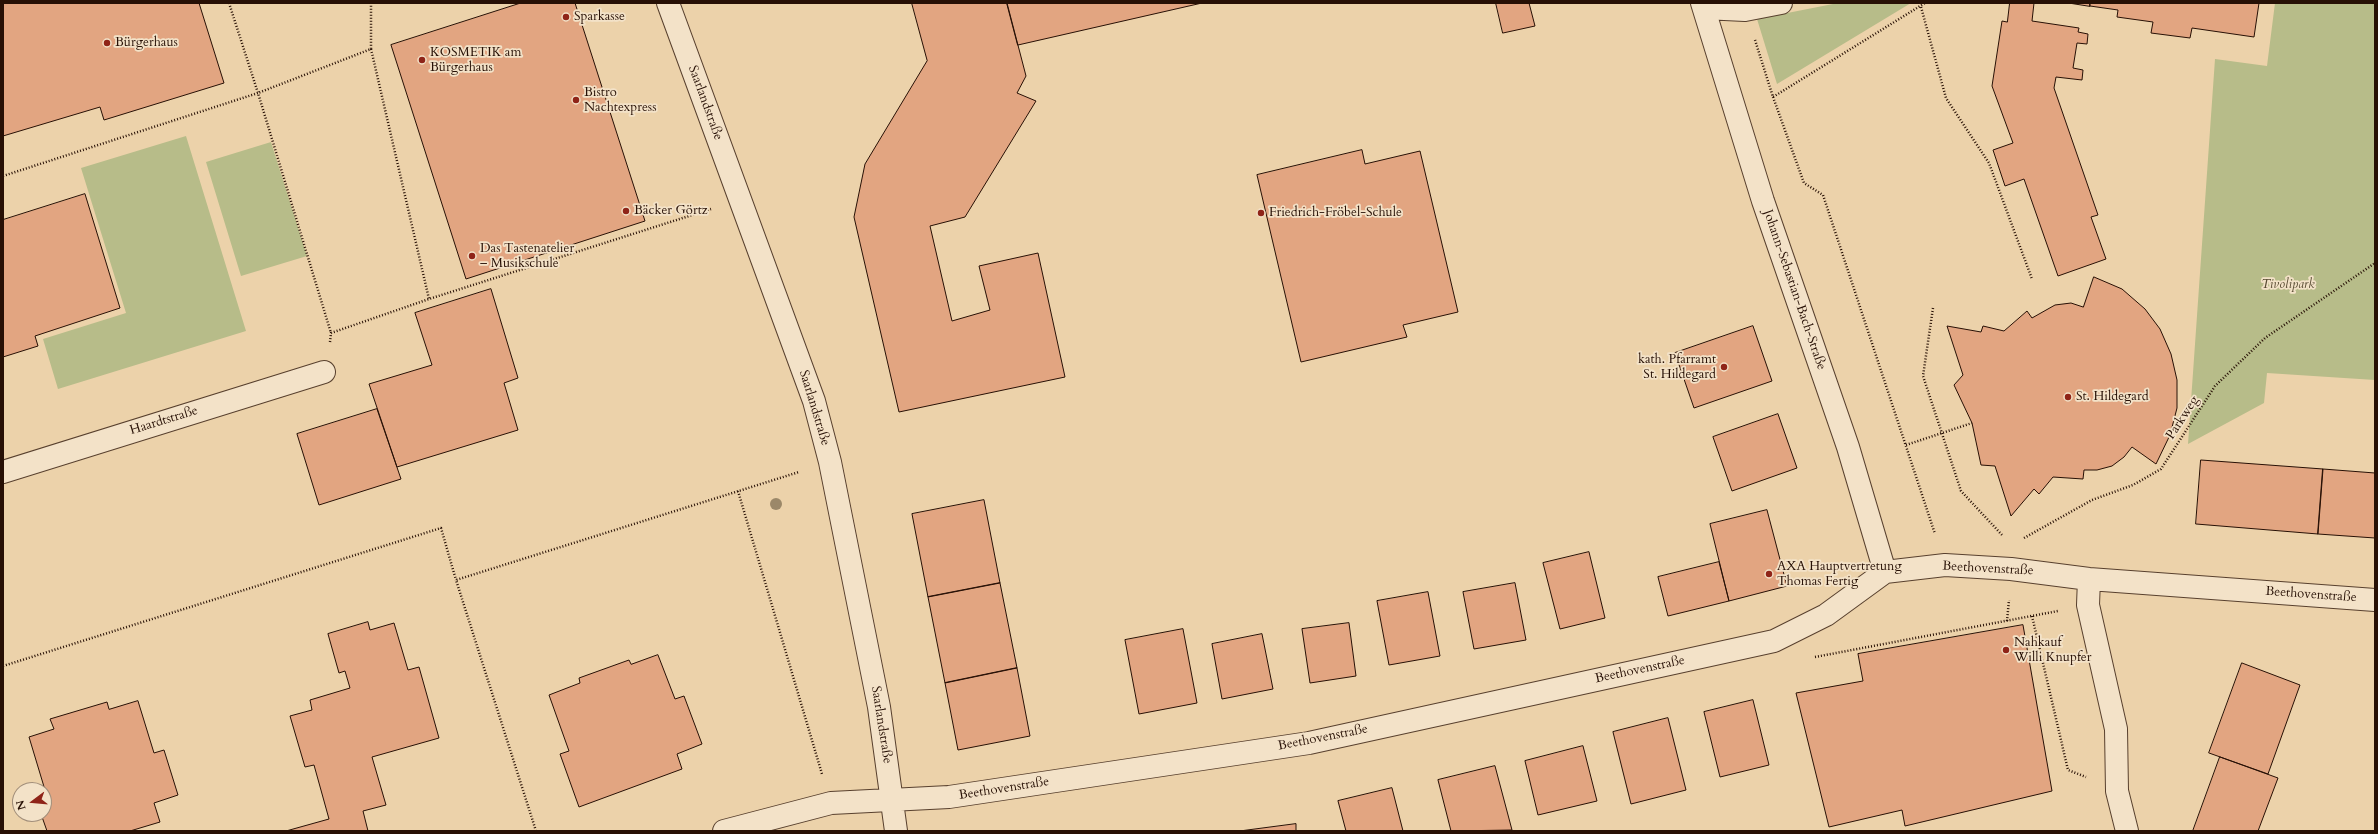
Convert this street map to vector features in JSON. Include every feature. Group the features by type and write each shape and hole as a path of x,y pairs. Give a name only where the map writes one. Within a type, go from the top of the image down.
{"street":[{"name":"Saarlandstraße","path":"668,3 814,401 830,462 879,707 896,831"},
{"name":"Johann-Sebastian-Bach-Straße","path":"1780,3 1745,10 1703,5 1763,201 1848,447 1885,572"},
{"name":"Haardtstraße","path":"3,472 324,372"},
{"name":"Beethovenstraße","path":"724,831 831,803 949,797 1308,742 1774,641 1826,615 1885,572 1945,565 2011,569 2089,579 2375,600"},
{"path":"2089,579 2088,605 2116,729 2117,791 2127,831"}],"path":[{"path":"229,3 331,332 324,372"},
{"path":"371,3 371,49 429,298"},
{"path":"1773,96 1921,7 1925,3"},
{"path":"1921,7 1946,98 1990,163 2032,279"},
{"path":"1745,10 1773,96 1804,183 1823,195 1945,565"},
{"path":"3,176 258,93 371,49"},
{"path":"331,332 429,298 741,200"},
{"name":"Parkweg","path":"2012,545 2092,500 2133,486 2161,469 2215,386 2265,338 2375,263"},
{"path":"1933,308 1924,376 1961,491 2012,545 2011,569"},
{"path":"1906,445 1972,423"},
{"path":"456,580 830,462"},
{"path":"738,491 831,803"},
{"path":"3,666 441,528 456,580 536,831"},
{"path":"1774,641 1792,662 2088,605"},
{"path":"2032,616 2068,770 2117,791"}],"green space":[{"path":"1838,3 1911,3 1777,84 1757,19"},
{"name":"Tivolipark","path":"2275,3 2375,3 2375,380 2267,373 2264,403 2188,444 2215,59 2267,66"},
{"path":"186,136 246,331 58,389 43,339 126,313 81,168"},
{"path":"271,142 307,256 241,276 206,162"}],"building":[{"name":"Bürgerhaus","path":"3,3 199,3 224,83 104,120 100,107 3,136"},
{"path":"521,3 575,3 645,221 466,279 391,45"},
{"path":"912,3 1007,3 1026,76 1017,93 1036,101 965,217 930,226 952,321 990,310 979,266 1038,253 1065,377 899,412 854,217 865,164 927,61"},
{"path":"1007,3 1202,3 1018,45"},
{"path":"1496,3 1529,3 1535,26 1503,33"},
{"path":"2010,3 2034,3 2032,21 2079,28 2078,32 2088,34 2087,44 2077,43 2073,68 2083,70 2082,80 2056,77 2054,88 2098,215 2091,217 2106,259 2058,276 2024,179 2005,186 1993,150 2013,143 1992,86 2002,21 2007,22"},
{"path":"2069,3 2090,3 2090,6"},
{"path":"2090,3 2259,3 2254,37 2192,28 2190,38 2151,33 2153,22 2117,17 2118,10 2090,6"},
{"path":"1362,150 1365,164 1420,151 1458,312 1403,325 1407,337 1301,362 1257,175"},
{"path":"85,194 120,308 35,336 38,346 3,357 3,220"},
{"name":"St. Hildegard","path":"2094,277 2122,289 2145,309 2160,329 2171,354 2177,380 2177,408 2170,435 2156,464 2132,447 2124,457 2112,466 2097,470 2084,470 2083,479 2053,477 2039,494 2034,489 2011,516 1995,466 1981,465 1972,423 1954,385 1963,375 1947,326 1981,332 1983,326 2004,331 2027,311 2032,318 2055,305 2071,303 2083,307"},
{"path":"491,289 518,378 504,383 518,430 397,467 369,384 432,365 415,313"},
{"name":"kath. Pfarramt St. Hildegard","path":"1753,326 1772,381 1694,408 1675,353"},
{"path":"377,409 401,479 319,505 297,434"},
{"path":"1778,414 1797,468 1732,491 1713,437"},
{"path":"2201,460 2323,469 2318,534 2196,524"},
{"path":"2323,469 2375,473 2375,538 2318,534"},
{"path":"984,500 1000,583 928,597 912,514"},
{"path":"1767,510 1787,586 1729,601 1710,524"},
{"path":"1589,552 1605,618 1560,629 1543,563"},
{"path":"1719,562 1729,601 1668,616 1658,577"},
{"path":"1000,583 1017,668 945,683 928,597"},
{"path":"1515,583 1526,640 1474,649 1463,592"},
{"path":"1428,592 1440,656 1389,665 1377,601"},
{"path":"368,622 370,630 394,623 408,670 419,667 439,738 372,757 386,805 363,811 368,831 286,831 329,819 314,765 305,767 290,716 312,710 310,700 350,688 345,671 339,673 328,634"},
{"path":"1349,623 1356,676 1310,683 1302,629"},
{"path":"2023,625 2052,791 1905,826 1902,810 1829,827 1796,693 1863,681 1858,654"},
{"path":"1183,629 1197,703 1139,714 1125,640"},
{"path":"1262,634 1273,689 1222,699 1212,644"},
{"path":"658,655 675,699 684,696 702,744 677,754 682,769 579,807 560,754 569,751 549,695 580,683 579,678 629,660 631,664"},
{"path":"2242,663 2300,685 2268,774 2209,753"},
{"path":"1017,668 1030,736 958,750 945,683"},
{"path":"1753,700 1769,765 1720,777 1704,712"},
{"path":"138,701 154,753 164,750 178,795 154,803 160,822 130,831 47,831 44,822 52,822 52,782 43,782 29,737 54,729 50,719 107,702 109,709"},
{"path":"1668,718 1686,790 1631,804 1613,732"},
{"path":"1583,746 1597,801 1538,815 1525,761"},
{"path":"2220,757 2278,778 2258,831 2193,831"},
{"path":"1495,766 1512,830 1451,831 1438,780"},
{"path":"1392,788 1403,831 1346,831 1338,801"},
{"path":"1296,824 1296,831 1240,831"}],"place":[{"name":"Sparkasse","path":"566,17"},
{"name":"Bürgerhaus","path":"107,43"},
{"name":"KOSMETIK am Bürgerhaus","path":"422,60"},
{"name":"Bistro Nachtexpress","path":"576,100"},
{"name":"Bäcker Görtz","path":"626,211"},
{"name":"Friedrich-Fröbel-Schule","path":"1261,213"},
{"name":"Das Tastenatelier – Musikschule","path":"472,256"},
{"name":"kath. Pfarramt St. Hildegard","path":"1724,367"},
{"name":"St. Hildegard","path":"2068,397"},
{"name":"AXA Hauptvertretung Thomas Fertig","path":"1769,574"},
{"name":"Nahkauf Willi Knupfer","path":"2006,650"}]}
